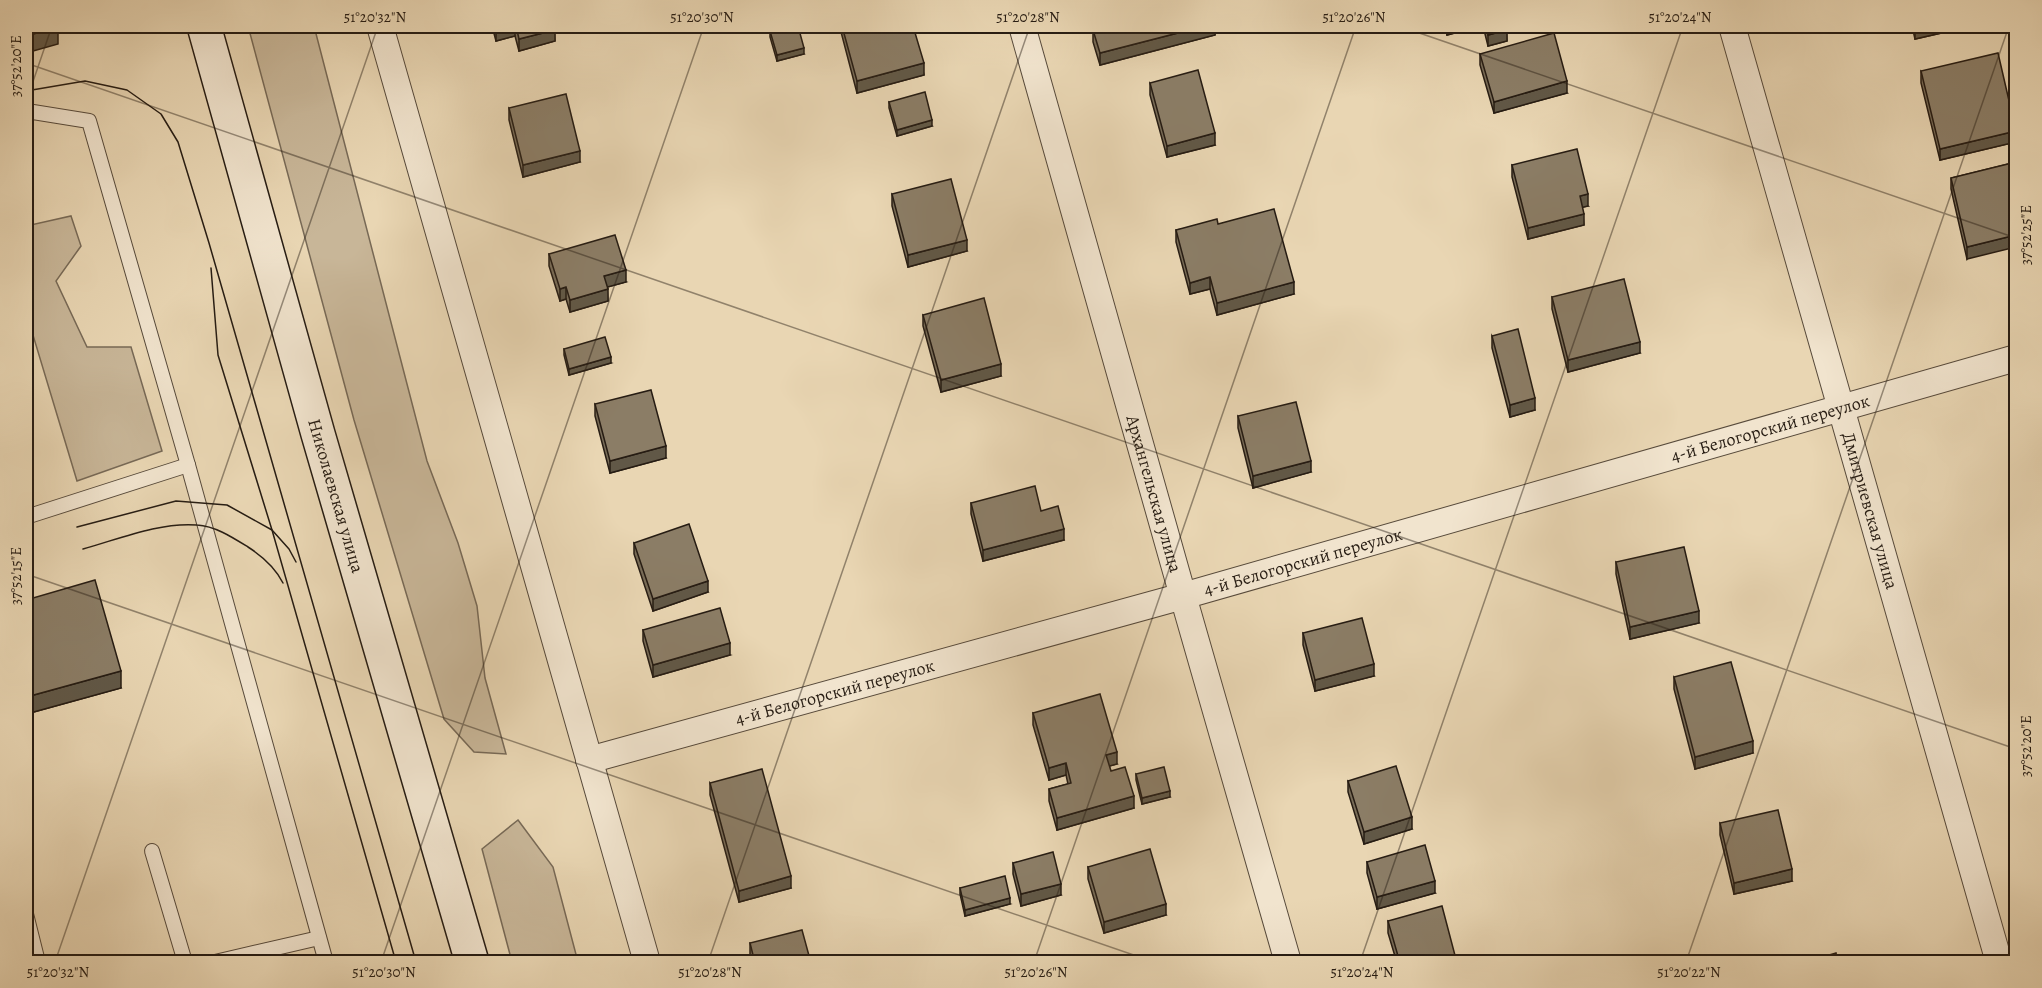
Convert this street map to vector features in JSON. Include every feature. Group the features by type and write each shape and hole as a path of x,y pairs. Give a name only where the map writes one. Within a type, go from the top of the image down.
{"main road":[{"name":"Николаевская улица","path":"204,26 318,434 472,963"}],"street":[{"path":"380,26 647,963"},
{"name":"Архангельская улица","path":"1022,26 1288,963"},
{"name":"Дмитриевская улица","path":"1732,26 1999,963"},
{"name":"4-й Белогорский переулок","path":"589,760 1183,596 2016,358"}],"lane":[{"path":"26,114 33,111 89,121 188,465 326,963"},
{"path":"26,517 188,465"},
{"path":"152,851 184,963"},
{"path":"26,914 38,963"},
{"path":"215,963 319,938"}],"shaded area":[{"path":"248,26 314,26 427,461 458,543 477,606 485,678 506,754 474,752 444,719 354,420"},
{"path":"71,216 81,246 56,281 87,347 131,347 162,451 77,481 26,312 26,226"},
{"path":"518,820 553,867 578,962 512,962 482,849"}],"building":[{"path":"26,26 58,26 58,27 26,36"},
{"path":"495,26 511,26 496,29"},
{"path":"516,26 554,26 555,30 519,39"},
{"path":"798,26 804,48 777,55 770,31"},
{"path":"842,26 913,26 924,63 857,81"},
{"path":"1110,26 1205,26 1100,53 1093,30"},
{"path":"1486,26 1506,26 1507,30 1488,35"},
{"path":"1554,33 1567,81 1494,102 1480,54"},
{"path":"1998,53 2016,131 1940,149 1921,71"},
{"path":"1198,70 1215,133 1167,146 1150,83"},
{"path":"925,92 932,120 897,130 889,102"},
{"path":"566,94 580,151 523,165 509,108"},
{"path":"1577,149 1588,194 1580,196 1584,214 1528,228 1512,165"},
{"path":"2016,162 2016,235 1967,247 1951,178"},
{"path":"951,179 967,240 908,255 892,194"},
{"path":"1274,209 1294,282 1217,303 1210,277 1190,283 1176,230 1217,219 1218,224"},
{"path":"615,235 626,270 604,276 608,289 570,300 566,287 560,289 549,254"},
{"path":"1624,279 1640,342 1568,360 1552,297"},
{"path":"984,298 1001,364 941,380 923,315"},
{"path":"1518,329 1535,398 1510,405 1492,336"},
{"path":"605,337 611,357 569,369 564,349"},
{"path":"651,390 666,446 610,461 595,404"},
{"path":"1296,402 1311,461 1253,476 1238,416"},
{"path":"1035,486 1041,511 1058,506 1064,529 983,550 971,503"},
{"path":"689,524 708,581 653,599 634,543"},
{"path":"1684,547 1699,611 1630,627 1616,562"},
{"path":"95,580 121,671 30,696 26,679 26,600"},
{"path":"720,608 730,643 653,665 643,630"},
{"path":"1362,618 1374,664 1315,680 1303,633"},
{"path":"1731,662 1753,741 1695,757 1674,677"},
{"path":"1100,694 1117,752 1106,755 1111,771 1125,767 1134,796 1057,818 1049,789 1071,783 1066,763 1049,768 1033,713"},
{"path":"1396,766 1412,817 1364,832 1348,781"},
{"path":"1164,767 1170,791 1142,798 1136,774"},
{"path":"762,769 791,876 739,891 710,783"},
{"path":"1778,810 1792,869 1734,883 1720,823"},
{"path":"1425,845 1435,881 1377,897 1367,862"},
{"path":"1150,849 1166,904 1104,922 1088,867"},
{"path":"1053,852 1061,884 1021,894 1013,863"},
{"path":"1005,876 1010,898 965,910 960,888"},
{"path":"1442,906 1457,963 1400,963 1388,921"},
{"path":"802,930 811,963 755,963 750,943"},
{"path":"1836,953 1838,963 1803,963"},
{"path":"831,958 832,963 814,963"},
{"path":"1006,958 1007,963 986,963"}],"tram line":[{"path":"26,91 85,81 127,90 161,114 178,142 416,962"},
{"path":"211,268 218,355 272,530 396,962"},
{"path":"77,527 176,501 227,505 272,530 289,549 296,562"},
{"path":"83,549 168,526 210,527 253,550 272,567 283,583"}]}
